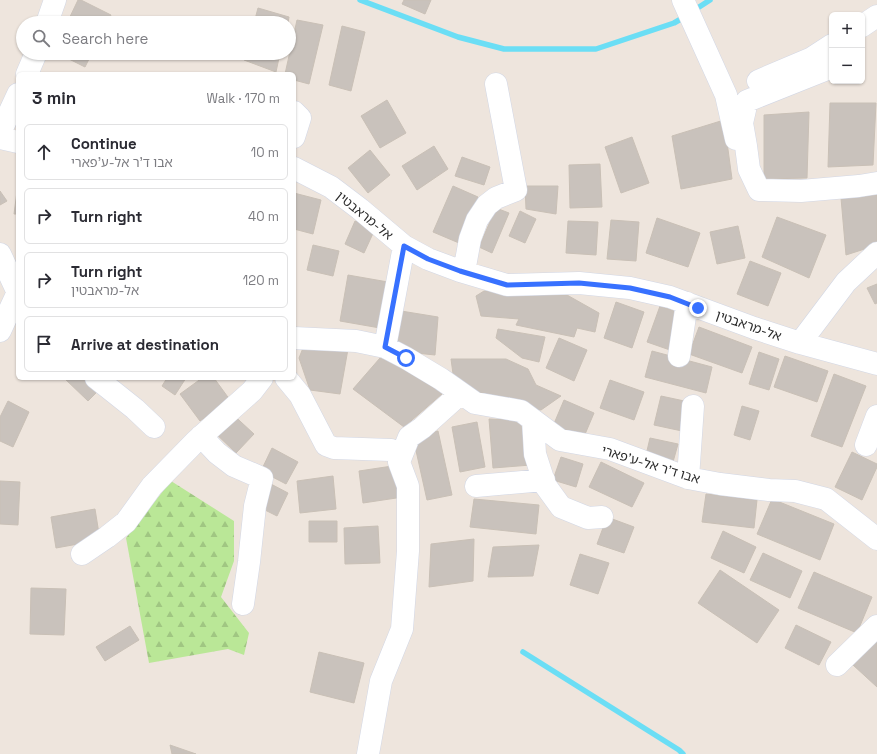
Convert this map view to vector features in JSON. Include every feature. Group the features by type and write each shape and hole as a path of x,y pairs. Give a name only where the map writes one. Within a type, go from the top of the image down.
{"street":[{"path":"683,0 726,95 739,148 759,190 801,191 877,183"},
{"path":"49,16 54,1"},
{"path":"865,24 877,16"},
{"path":"726,95 812,58 829,47"},
{"path":"28,72 33,60"},
{"path":"749,169 742,123 747,101 829,69"},
{"path":"464,272 470,239 477,220 486,205 496,198 516,190 496,84"},
{"path":"0,133 16,98"},
{"path":"296,114 300,118 296,131"},
{"path":"0,138 16,142"},
{"name":"אל-מראבטין","path":"296,169 331,187 404,246 428,259 464,272 507,285 579,283 630,288 670,297 754,328 800,343 877,364"},
{"path":"385,347 404,246"},
{"path":"800,343 846,282 877,253"},
{"path":"0,254 16,288"},
{"path":"0,331 16,296"},
{"path":"680,356 687,303"},
{"name":"אבו ד'ר אל-ע'פארי","path":"296,338 356,341 385,347 412,361 441,379 475,403 521,411 560,440 610,449 688,478 720,484 769,490 795,491 826,499 877,539"},
{"path":"99,380 135,409 154,427"},
{"path":"82,554 126,522 152,486 201,436 252,391 260,380"},
{"path":"288,380 300,395 326,444 334,448 391,450"},
{"path":"368,754 381,681 402,629 408,551 408,486 399,462 409,437 422,428 461,393"},
{"path":"688,478 693,406"},
{"path":"866,446 877,416"},
{"path":"533,420 535,454 545,485 561,507 588,518 602,517"},
{"path":"201,436 217,453 234,466 262,478 255,506 242,604"},
{"path":"476,486 544,480"},
{"path":"837,665 877,626"}],"green space":[{"path":"171,481 234,521 234,561 221,597 249,633 244,655 228,649 149,663 126,538"}],"building":[{"path":"78,0 81,0 111,15 110,16 70,16"},
{"path":"404,0 431,0 425,14 402,4"},
{"path":"258,8 286,16 256,16"},
{"path":"297,20 323,25 309,84 296,81 296,72 285,72 288,60 296,60"},
{"path":"342,26 365,32 351,91 329,85"},
{"path":"71,60 88,60 85,67"},
{"path":"244,60 279,60 276,72"},
{"path":"387,100 406,133 380,148 361,116"},
{"path":"830,103 876,103 873,165 828,167"},
{"path":"809,112 807,178 764,179 764,115"},
{"path":"724,120 732,179 681,189 672,136"},
{"path":"632,137 649,183 621,193 605,147"},
{"path":"434,146 448,169 417,190 402,166"},
{"path":"370,150 390,175 368,193 348,168"},
{"path":"462,157 490,167 484,185 455,176"},
{"path":"600,164 602,207 570,208 569,165"},
{"path":"453,186 478,197 459,243 433,232"},
{"path":"525,186 558,186 556,214 526,209"},
{"path":"0,191 7,201 0,205"},
{"path":"296,194 321,200 313,234 296,230"},
{"path":"877,195 877,245 846,255 841,198"},
{"path":"16,199 16,214 14,214"},
{"path":"496,208 509,213 492,253 479,247"},
{"path":"520,211 536,219 525,243 509,236"},
{"path":"777,217 826,235 809,278 762,257"},
{"path":"657,218 700,233 688,267 646,253"},
{"path":"611,220 639,222 636,261 607,259"},
{"path":"355,221 375,229 364,253 345,244"},
{"path":"568,221 598,222 596,255 566,253"},
{"path":"738,226 745,258 717,264 710,232"},
{"path":"313,245 339,251 333,276 307,270"},
{"path":"750,261 781,273 768,306 737,294"},
{"path":"348,275 388,282 380,328 340,321"},
{"path":"877,284 877,303 875,304 867,288"},
{"path":"484,291 516,291 549,295 567,295 599,313 595,332 577,328 574,337 516,325 519,319 481,316 476,296"},
{"path":"616,302 644,312 632,348 604,338"},
{"path":"660,306 683,314 670,350 647,342"},
{"path":"401,311 438,317 435,355 397,351"},
{"path":"699,327 752,347 742,373 689,354"},
{"path":"498,329 545,337 539,362 522,358 496,338"},
{"path":"559,338 587,350 574,381 546,368"},
{"path":"305,343 348,349 340,394 310,390 299,358"},
{"path":"652,351 712,367 706,393 645,377"},
{"path":"759,352 779,359 769,390 749,384"},
{"path":"785,356 828,371 817,402 774,387"},
{"path":"380,358 407,369 442,394 404,427 353,389"},
{"path":"451,359 506,359 528,369 536,385 561,396 541,410 472,399 454,381"},
{"path":"834,374 866,386 842,447 811,436"},
{"path":"66,380 89,380 99,390 88,401"},
{"path":"166,380 185,380 175,395 162,386"},
{"path":"199,380 215,380 230,400 200,421 180,394"},
{"path":"610,380 644,392 634,420 600,408"},
{"path":"661,396 689,402 682,431 654,425"},
{"path":"564,400 594,413 583,439 553,426"},
{"path":"8,401 29,412 13,447 0,441 0,417"},
{"path":"742,406 759,411 750,440 734,435"},
{"path":"228,410 254,434 236,453 211,429"},
{"path":"489,419 514,420 524,428 531,465 493,468"},
{"path":"477,422 485,467 460,472 452,427"},
{"path":"438,431 452,495 427,500 413,437"},
{"path":"650,438 678,444 673,462 646,455"},
{"path":"272,448 298,462 286,484 261,471"},
{"path":"852,452 877,464 862,500 835,487"},
{"path":"561,457 583,464 576,487 553,480"},
{"path":"601,462 644,483 632,507 589,487"},
{"path":"399,465 403,497 363,503 359,471"},
{"path":"333,476 336,509 300,513 297,481"},
{"path":"0,481 20,482 18,525 0,524"},
{"path":"269,483 288,493 277,516 257,506"},
{"path":"706,494 757,500 754,528 702,522"},
{"path":"474,499 539,505 536,534 470,527"},
{"path":"772,499 834,524 820,560 757,534"},
{"path":"95,509 100,540 56,548 51,517"},
{"path":"607,517 634,527 624,553 597,544"},
{"path":"309,521 337,521 337,542 309,542"},
{"path":"378,526 380,563 345,564 344,528"},
{"path":"723,531 756,547 744,573 711,558"},
{"path":"474,539 473,581 429,587 431,544"},
{"path":"539,545 533,576 488,577 493,547"},
{"path":"763,553 802,571 790,598 750,580"},
{"path":"580,554 609,563 598,594 570,585"},
{"path":"720,570 779,610 757,643 698,603"},
{"path":"814,572 872,597 857,633 798,608"},
{"path":"31,588 66,589 64,635 30,634"},
{"path":"796,625 831,642 819,665 785,648"},
{"path":"130,626 139,640 105,661 96,647"},
{"path":"877,639 877,687 853,665"},
{"path":"319,652 364,663 354,703 310,692"},
{"path":"170,745 196,754 172,754"}],"waterway":[{"path":"360,0 458,37 504,49 596,49 674,23 686,16"},
{"path":"693,11 710,0"},
{"path":"523,652 679,750 683,754"}],"route":[{"path":"406,358 385,347 404,246 428,259 460,271 507,285 579,283 630,288 670,297 698,308"}]}
